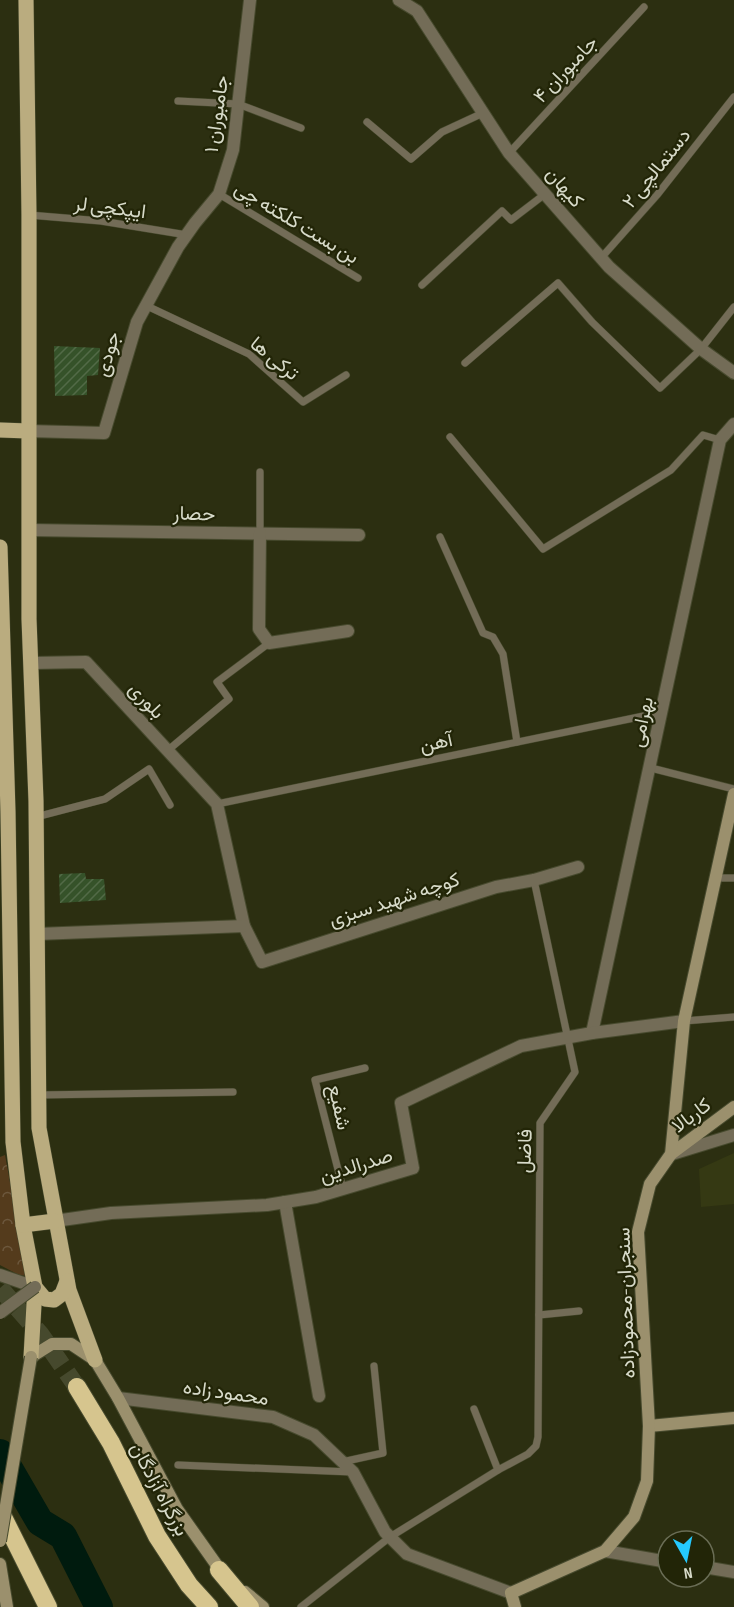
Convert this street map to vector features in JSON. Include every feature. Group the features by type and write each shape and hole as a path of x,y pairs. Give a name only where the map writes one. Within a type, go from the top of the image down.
{"highway":[{"name":"بزرگراه آزادگان","path":"77,1387 111,1443 157,1536 189,1585 209,1607"},
{"path":"0,1512 48,1607"},
{"path":"219,1570 250,1607"}],"main road":[{"path":"26,0 29,530 36,817 39,1120 67,1281 95,1360"},
{"path":"0,430 28,431"},
{"path":"0,547 3,760 8,812 4,946 6,1095 12,1121 23,1225 34,1287 31,1357"},
{"path":"12,1121 39,1120"},
{"path":"23,1225 55,1221"},
{"path":"34,1287 45,1299 54,1300 62,1294 67,1281"}],"street":[{"name":"جامبوران ۱","path":"195,223 219,194 233,150 250,0"},
{"name":"کیهان","path":"399,0 417,11 509,153 601,258 701,349 734,373"},
{"name":"جودی","path":"28,431 104,433 137,322 195,223"},
{"name":"بهرامی","path":"592,1033 720,440 734,424"},
{"name":"حصار","path":"29,530 359,534"},
{"path":"260,533 259,629 269,643 348,631"},
{"name":"بلوری","path":"31,663 86,662 217,804"},
{"path":"734,794 684,1021 671,1155 734,1135"},
{"name":"کوچه شهید سبزی","path":"217,804 244,926 262,962 496,887 534,880 578,867"},
{"path":"37,934 244,926"},
{"name":"صدرالدین","path":"55,1221 111,1213 267,1205 316,1197 413,1168 401,1103 521,1046 592,1033 684,1021"},
{"name":"کاربالا","path":"671,1155 734,1107"},
{"name":"سنجران-محمودزاده","path":"511,1593 605,1551 634,1517 647,1481 649,1426 638,1232 650,1184 671,1155"},
{"path":"285,1202 319,1396"},
{"path":"0,1275 34,1287"},
{"path":"0,1313 34,1287"},
{"path":"0,1541 31,1357 52,1344 71,1344 95,1360 118,1398 177,1509 219,1570 263,1607"},
{"name":"محمود زاده","path":"118,1398 273,1417 314,1435 353,1472 385,1532 407,1554 511,1593"},
{"path":"649,1426 734,1418"},
{"path":"605,1551 656,1560"},
{"path":"0,1564 6,1607"},
{"path":"716,1569 734,1572"},
{"path":"511,1593 515,1607"},
{"path":"0,1594 6,1607"}],"lane":[{"name":"جامبوران ۴","path":"509,153 644,7"},
{"name":"دستمالچی ۲","path":"601,258 657,195 734,96"},
{"path":"178,101 238,104 301,128"},
{"path":"367,122 411,159 442,132 483,113"},
{"name":"بن بست کلکته چی","path":"219,194 358,278"},
{"path":"422,285 502,211 511,220 545,194"},
{"name":"ایپکچی لر","path":"29,215 101,221 187,235"},
{"path":"465,363 558,283 592,322 660,388 701,349 734,307"},
{"name":"ترکی ها","path":"147,306 249,354 303,402 346,375"},
{"path":"450,437 543,549 671,471 703,435 720,440"},
{"path":"260,472 260,533"},
{"path":"440,537 483,633 493,637 503,654 517,742"},
{"path":"167,751 229,699 217,682 269,643"},
{"name":"آهن","path":"217,804 663,712"},
{"path":"651,768 734,789"},
{"path":"36,817 105,799 149,769 170,805"},
{"path":"716,878 734,878"},
{"name":"فاضل","path":"498,1470 528,1455 536,1446 538,1437 540,1123 575,1072 534,880"},
{"path":"684,1021 734,1017"},
{"name":"شفیع","path":"343,1189 315,1080 365,1068"},
{"path":"38,1095 233,1092"},
{"path":"539,1315 579,1311"},
{"path":"342,1462 383,1453 374,1366"},
{"path":"301,1607 390,1537 498,1470 474,1409"},
{"path":"178,1465 353,1472"}],"shaded area":[{"path":"734,1153 734,1204 701,1207 699,1169"}],"green space":[{"path":"5,1155 27,1276 19,1275 0,1265 0,1157"}],"building":[{"path":"54,346 100,348 98,375 87,376 87,395 55,396"},
{"path":"85,873 86,879 104,879 106,900 60,903 59,874"}],"waterway":[{"path":"0,1453 40,1522 63,1536 99,1607"}],"tunnel":[{"path":"0,1288 41,1335 77,1387"}]}
